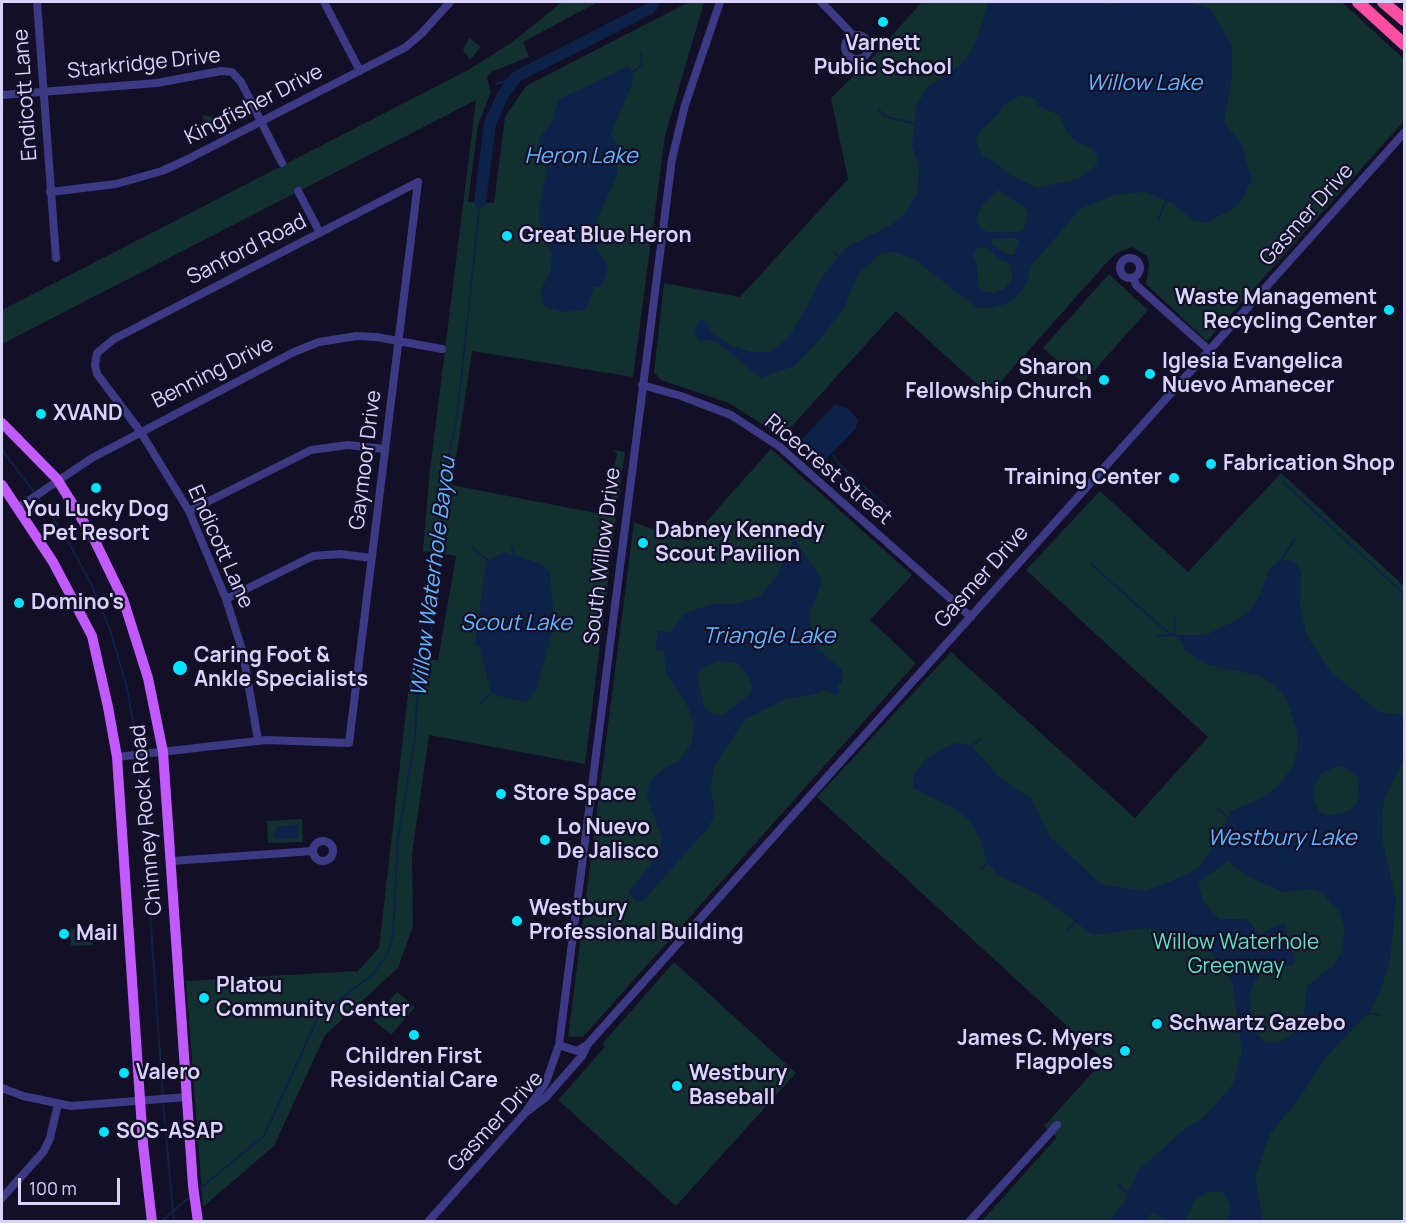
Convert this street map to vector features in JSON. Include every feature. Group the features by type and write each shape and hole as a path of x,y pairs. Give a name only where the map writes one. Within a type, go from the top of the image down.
{"highway":[{"path":"1358,2 1404,44"},
{"path":"1383,2 1404,20"}],"main road":[{"name":"Chimney Rock Road","path":"2,423 57,479 93,537 123,599 148,678 172,861 182,1098 198,1221"},
{"name":"Chimney Rock Road","path":"2,485 19,507 53,562 92,636 122,756 152,1218"}],"street":[{"name":"Endicott Lane","path":"38,2 56,258"},
{"path":"324,2 360,71"},
{"name":"Kingfisher Drive","path":"50,192 113,185 162,171 406,47 423,33 450,2"},
{"name":"South Willow Drive","path":"525,1113 546,1082 559,1045 672,159 685,105 720,2"},
{"path":"821,2 853,35"},
{"name":"Starkridge Drive","path":"2,95 157,83 221,71 232,72 241,82 261,122"},
{"path":"261,122 282,163"},
{"name":"Gasmer Drive","path":"428,1221 525,1113 542,1101 582,1056 587,1045 1404,133"},
{"name":"Sanford Road","path":"97,353 114,339 418,182"},
{"name":"Gaymoor Drive","path":"258,740 349,743 418,182"},
{"path":"298,191 320,233"},
{"path":"1133,277 1136,285 1210,351"},
{"name":"Benning Drive","path":"19,507 57,479 140,431 294,352 319,342 357,336 398,340 442,349"},
{"name":"Endicott Lane","path":"97,353 94,365 97,374 140,431 189,511 226,598 243,653 258,740"},
{"name":"Ricecrest Street","path":"642,385 681,396 731,415 780,447 970,617"},
{"path":"189,511 311,450 348,445 385,449"},
{"path":"226,598 313,556 340,554 372,558"},
{"path":"122,756 258,740"},
{"path":"172,861 313,851"},
{"path":"559,1045 577,1051 587,1045"},
{"path":"2,1088 23,1096 58,1104 90,1106 182,1098"},
{"path":"2,1198 44,1151 50,1138 58,1104"},
{"path":"969,1221 1057,1125"}],"green space":[{"path":"562,2 598,2 523,42 529,57 491,72 487,77 491,92 478,125 468,202 494,203 505,117 526,86 689,2 704,2 665,136 633,377 472,351 452,485 616,517 585,764 429,735 412,855 413,926 398,968 325,1035 274,1146 203,1207 186,981 356,971 356,973 379,948 412,659 438,660 456,556 423,551 430,470 476,100 2,344 2,310 468,70 511,43"},
{"path":"922,2 1342,2 1404,59 1404,121 1207,341 1146,284 1149,264 1147,256 1132,247 1117,253 1108,261 989,395 896,311 782,437 729,403 661,380 654,372 664,283 740,297 848,179 831,98 870,60"},
{"path":"469,38 481,47 470,60 463,50"},
{"path":"202,115 217,118 222,116 223,118 217,122 220,129 215,124 204,131 200,125 204,121"},
{"path":"1109,274 1148,310 1083,383 1043,348"},
{"path":"771,449 912,575 870,620 916,663 583,1037 568,1037 634,522 688,542"},
{"path":"612,450 625,452 618,501 606,498 611,497 612,481 607,478 612,478 617,453"},
{"name":"Willow Waterhole Greenway","path":"1281,473 1404,586 1404,1221 982,1221 1057,1137 1044,1126 1104,1060 817,797 951,652 1135,818 1208,737 1026,570 1100,491 1188,572"},
{"path":"302,819 303,842 268,843 267,821"},
{"path":"92,927 93,945 71,946 70,929"},
{"name":"Westbury Baseball","path":"674,962 796,1073 676,1206 558,1100 605,1047 602,1044"},
{"path":"397,992 415,1007 391,1035 373,1020"}],"water":[{"name":"Willow Lake","path":"988,2 1102,2 1105,4 1187,2 1209,8 1232,45 1232,74 1224,123 1241,143 1252,180 1238,206 1206,223 1192,220 1173,203 1144,192 1114,195 1080,209 1031,266 1027,283 1020,293 1008,303 993,308 977,308 914,259 894,252 880,254 858,274 845,306 821,338 794,366 760,378 724,347 708,339 700,341 694,333 699,320 706,321 710,331 731,346 752,352 771,352 790,336 823,276 846,248 891,225 906,212 918,193 919,165 912,147 916,107 926,89 965,61 977,40","holes":["1021,95 1035,98 1038,106 1059,115 1067,132 1076,142 1092,148 1097,157 1097,165 1078,179 1037,188 1010,175 994,161 983,157 976,142 979,132 999,114 1003,106","998,190 1025,208 1028,216 1024,229 1019,232 987,232 976,221 981,207","1015,238 1019,241 1014,255 1006,254 990,243 993,239","978,248 986,248 1004,262 1010,263 1013,278 1004,289 993,293 983,291 978,286 977,262 972,254"]},
{"name":"Heron Lake","path":"629,66 634,79 611,134 617,145 617,176 596,221 597,248 608,267 606,276 601,287 594,287 586,310 563,312 549,308 543,304 540,292 551,270 552,254 539,220 539,207 547,171 539,151 539,139 552,122 558,100"},
{"path":"835,404 849,409 858,420 856,428 823,463 805,448 802,439"},
{"name":"Triangle Lake","path":"794,539 822,580 810,614 811,633 817,648 842,669 842,683 837,686 841,692 835,696 829,691 822,691 786,699 744,720 714,767 711,788 715,814 708,828 643,901 636,902 629,891 659,855 662,839 647,796 650,781 663,769 679,761 692,742 694,725 689,709 666,673 664,651 655,649 658,631 671,632 684,614 697,609 712,604 735,604 760,596 777,576","holes":["720,661 737,663 746,673 753,687 749,695 722,715 712,714 704,708 697,674 706,666"]},
{"name":"Scout Lake","path":"504,552 541,564 549,571 551,584 554,626 536,691 525,702 498,696 490,690 480,647 475,645 486,562"},
{"name":"Westbury Lake","path":"1289,560 1296,563 1301,572 1300,605 1307,636 1330,671 1379,712 1400,714 1404,717 1404,759 1385,797 1382,816 1383,843 1396,900 1390,960 1379,995 1370,1011 1327,1056 1301,1096 1269,1136 1255,1177 1263,1221 1228,1221 1231,1205 1222,1192 1207,1192 1195,1200 1185,1221 1168,1221 1153,1213 1147,1217 1147,1221 1110,1221 1125,1201 1138,1170 1184,1130 1204,1117 1233,1084 1242,1052 1233,986 1222,964 1213,954 1178,933 1145,928 1093,935 1038,894 999,876 987,862 981,841 970,822 956,809 913,788 914,774 926,759 942,749 956,743 972,746 997,775 1031,799 1050,837 1101,884 1143,891 1168,883 1197,869 1220,839 1231,811 1264,797 1280,784 1292,767 1298,750 1297,731 1286,698 1275,686 1261,676 1205,664 1185,649 1179,640 1180,635 1206,635 1239,619 1250,610 1260,595 1269,570 1278,561","holes":["1337,766 1344,767 1357,776 1359,793 1356,804 1349,811 1329,816 1320,812 1315,804 1314,788 1321,773","1228,861 1250,878 1285,892 1310,889 1321,892 1340,913 1345,929 1341,953 1333,966 1307,986 1303,1023 1297,1031 1280,1042 1266,1043 1253,1031 1249,998 1253,984 1263,970 1279,964 1292,966 1295,963 1295,956 1289,946 1284,923 1260,934 1246,919 1219,919 1203,901 1198,883"]},
{"path":"298,824 299,838 277,839 274,835 276,827"},
{"path":"90,932 90,942 75,943 74,933"}],"waterway":[{"name":"Willow Waterhole Bayou","path":"480,202 490,123 503,95 516,77 649,9 654,2"},
{"name":"Willow Waterhole Bayou","path":"631,18 633,23"},
{"path":"629,75 642,65 641,54"},
{"path":"496,84 516,77"},
{"path":"878,109 886,117 917,124"},
{"path":"1158,220 1167,198"},
{"name":"Willow Waterhole Bayou","path":"197,1191 264,1136 319,1015 372,975 387,955 393,935 398,837 415,738 418,678 427,662 440,563 440,494 457,418 480,202"},
{"path":"834,252 840,259"},
{"path":"2,450 35,493"},
{"path":"833,455 839,464 886,506"},
{"path":"1283,482 1404,594"},
{"path":"39,498 64,534 91,584 110,630 126,684 139,752"},
{"path":"1280,562 1294,540"},
{"path":"512,546 514,557"},
{"path":"473,548 490,562"},
{"path":"1091,564 1165,630 1174,635"},
{"path":"1175,617 1174,635 1183,638"},
{"path":"1158,636 1173,635"},
{"path":"481,703 493,691"},
{"path":"971,747 980,739"},
{"path":"139,758 163,1096"},
{"path":"1218,809 1230,819"},
{"path":"981,869 989,860"},
{"path":"1067,930 1078,920"},
{"path":"1368,1013 1380,1015"},
{"path":"163,1102 174,1222"},
{"path":"1119,1185 1130,1195"},
{"name":"Willow Waterhole Bayou","path":"160,1222 190,1197"}],"place":[{"name":"Varnett Public School","path":"883,22"},
{"name":"Great Blue Heron","path":"507,236"},
{"name":"Waste Management Recycling Center","path":"1389,310"},
{"name":"Iglesia Evangelica Nuevo Amanecer","path":"1150,374"},
{"name":"Sharon Fellowship Church","path":"1104,380"},
{"name":"XVAND","path":"41,414"},
{"name":"Fabrication Shop","path":"1211,464"},
{"name":"Training Center","path":"1174,478"},
{"name":"You Lucky Dog Pet Resort","path":"96,488"},
{"name":"Dabney Kennedy Scout Pavilion","path":"643,543"},
{"name":"Domino's","path":"19,603"},
{"name":"Caring Foot & Ankle Specialists","path":"180,668"},
{"name":"Store Space","path":"501,794"},
{"name":"Lo Nuevo De Jalisco","path":"545,840"},
{"name":"Westbury Professional Building","path":"517,921"},
{"name":"Mail","path":"64,934"},
{"name":"Platou Community Center","path":"204,998"},
{"name":"Schwartz Gazebo","path":"1157,1024"},
{"name":"Children First Residential Care","path":"414,1035"},
{"name":"James C. Myers Flagpoles","path":"1125,1051"},
{"name":"Valero","path":"124,1073"},
{"name":"Westbury Baseball","path":"677,1086"},
{"name":"SOS-ASAP","path":"104,1132"}]}
